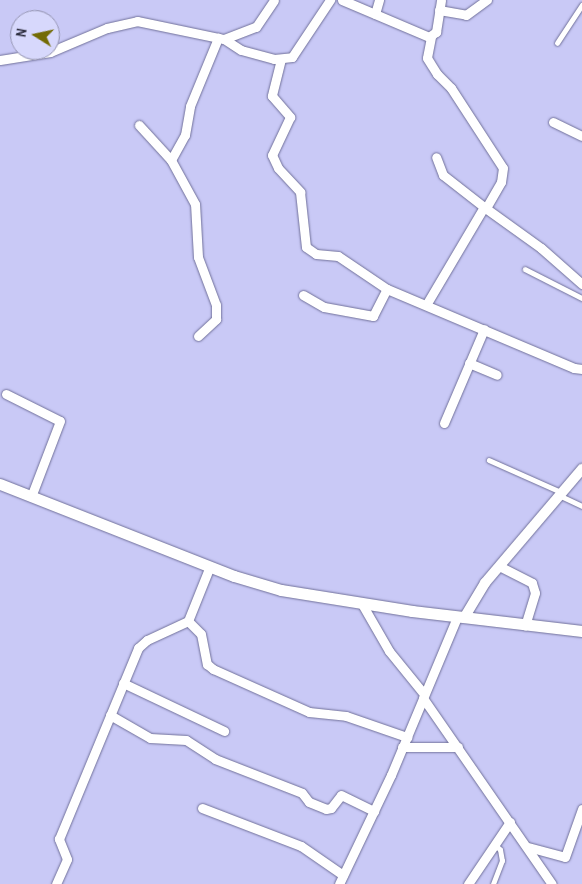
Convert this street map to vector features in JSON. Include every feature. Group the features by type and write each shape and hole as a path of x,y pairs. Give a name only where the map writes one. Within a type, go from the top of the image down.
{"main road":[{"path":"0,484 210,566 281,590 460,618 582,631"}],"street":[{"path":"171,160 185,135 190,106 221,38 256,27 270,11 274,0"},
{"path":"0,60 50,52 108,28 137,21 221,38 235,48 281,59 292,57 299,50 330,0"},
{"path":"342,0 431,37"},
{"path":"375,14 379,0"},
{"path":"426,305 501,182 503,168 452,88 437,74 427,58 431,37 436,32 441,0"},
{"path":"439,10 466,15 487,0"},
{"path":"281,59 272,96 290,117 275,142 272,155 278,168 300,192 306,247 316,254 338,256 387,289 574,368 582,369"},
{"path":"553,122 582,136"},
{"path":"139,125 171,160 195,204 198,257 216,305 216,319 198,336"},
{"path":"436,157 443,176 480,200 485,208 541,248 582,284"},
{"path":"303,295 324,307 373,316 387,289"},
{"path":"444,423 484,329"},
{"path":"469,363 497,376"},
{"path":"6,394 60,421 31,496"},
{"path":"202,808 301,846 341,880 374,811 460,618 499,566 582,468"},
{"path":"56,884 66,859 59,839 123,683 142,643 188,621 210,566"},
{"path":"499,566 532,582 535,593 524,625"},
{"path":"362,604 389,651 424,696 552,884"},
{"path":"188,621 201,634 206,662 213,669 309,712 346,716 406,737"},
{"path":"123,683 224,731"},
{"path":"110,715 150,738 186,740 215,759 302,793 310,802 326,809 331,808 339,795 374,811"},
{"path":"402,747 458,747"},
{"path":"527,847 565,857 582,809"},
{"path":"468,884 510,822"}],"lane":[{"path":"557,43 582,5"},
{"path":"525,269 582,298"},
{"path":"489,460 582,506"},
{"path":"492,884 502,860 500,850 494,845"}]}
